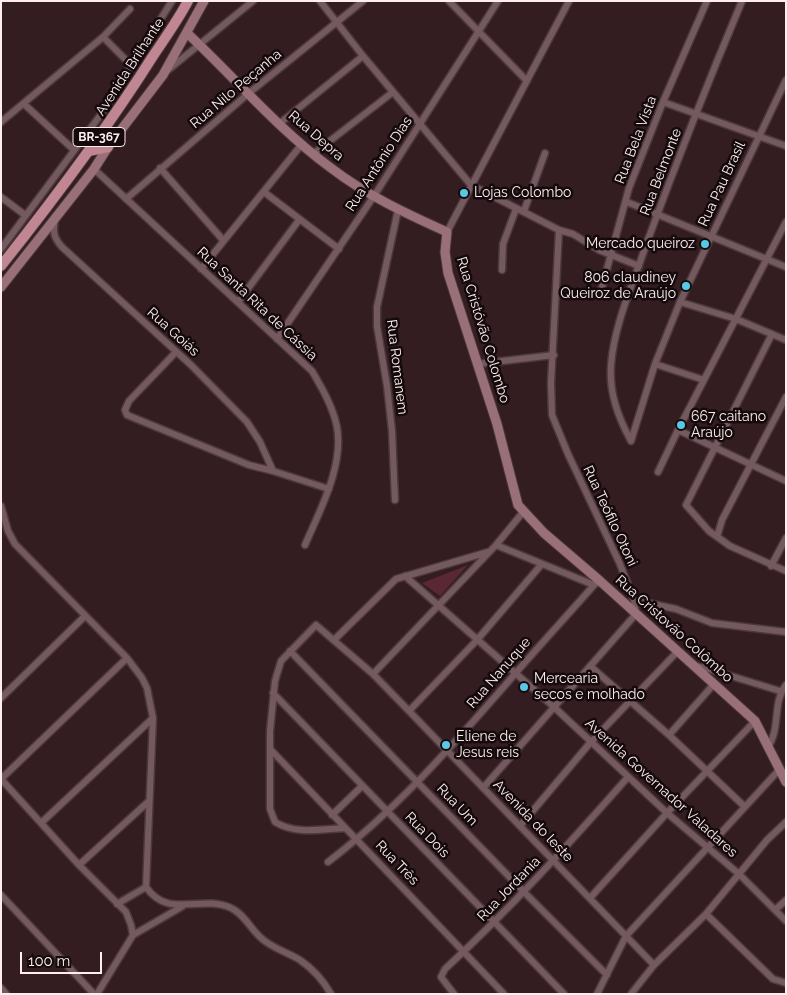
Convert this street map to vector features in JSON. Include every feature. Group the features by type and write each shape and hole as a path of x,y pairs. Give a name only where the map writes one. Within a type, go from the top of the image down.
{"main road":[{"name":"Avenida Brilhante","path":"1,266 89,151 139,79 188,1"},
{"path":"89,151 108,147"}],"street":[{"path":"1,249 99,117 172,1"},
{"path":"1,287 94,169 108,147 162,75 204,1"},
{"path":"162,75 253,1"},
{"path":"320,1 363,56 471,185 559,230 573,234 599,250 639,266"},
{"name":"Rua Nilo Peçanha","path":"126,199 248,94 363,1"},
{"path":"449,1 527,81"},
{"name":"Rua Antônio Dias","path":"277,339 374,196 498,1"},
{"name":"Rua Cristóvão Colombo","path":"524,511 518,505 515,498 497,424 448,274 445,252 447,232 569,1"},
{"name":"Rua Bela Vista","path":"601,292 627,202 629,188 663,102 707,1"},
{"name":"Rua Belmonte","path":"631,441 618,415 612,397 611,366 620,323 657,215 742,1"},
{"path":"1,122 103,37 130,9"},
{"name":"Rua Depra","path":"187,33 279,124 338,174 398,210 447,232"},
{"path":"103,37 132,66"},
{"path":"279,124 363,56"},
{"name":"Rua Pau Brasil","path":"631,441 655,364 680,302 786,80"},
{"path":"313,154 393,92"},
{"path":"663,102 786,146"},
{"path":"24,104 74,150"},
{"path":"202,269 223,240 302,144"},
{"path":"524,212 545,153"},
{"path":"160,168 223,240"},
{"name":"Rua Santa Rita de Cássia","path":"94,169 312,371 323,390 334,419 338,444 337,459 329,489 305,545"},
{"path":"264,192 339,249"},
{"path":"1,197 25,215"},
{"path":"627,202 786,267"},
{"path":"502,270 503,244 516,208"},
{"name":"Rua Romanem","path":"395,500 392,431 377,326 377,307 398,210"},
{"name":"Rua Goiás","path":"56,218 53,233 55,240 176,352 246,422 260,442 273,471"},
{"path":"238,302 299,220"},
{"path":"658,472 786,222"},
{"name":"Rua Teófilo Otoni","path":"559,230 551,405 555,423 620,564 634,600 636,614"},
{"path":"680,302 736,319 786,340"},
{"path":"772,334 686,505 717,537 730,546 786,572"},
{"path":"176,352 135,395 125,410 127,415 249,465 329,489"},
{"path":"477,364 554,355"},
{"path":"655,364 704,380"},
{"path":"717,537 722,520 786,397"},
{"path":"678,430 786,481"},
{"path":"1,506 8,531 15,544 127,658 147,688 153,718 148,801 146,887 152,895 165,902 183,906 212,902 232,908 261,939 300,960 316,973 331,994"},
{"path":"373,674 496,546 524,511"},
{"name":"Rua Cristovão Colômbo","path":"524,511 544,533 597,583 636,614 755,721 786,782"},
{"path":"771,566 786,538"},
{"path":"496,546 540,565 597,583"},
{"path":"334,640 396,579 490,552"},
{"path":"409,711 477,640 540,565"},
{"name":"Avenida Governador Valadares","path":"405,576 554,707 667,813 739,874 786,921"},
{"name":"Rua Nanuque","path":"328,862 357,840 448,751 597,583"},
{"path":"634,600 676,610 712,623 786,632"},
{"path":"483,788 636,614"},
{"path":"1,698 85,616"},
{"name":"Avenida do leste","path":"290,651 316,625 334,640 373,674 654,964"},
{"path":"290,651 281,661 273,693 270,731 270,809 276,822 287,828 301,830 345,828"},
{"name":"Rua Um","path":"290,651 524,892 607,974"},
{"path":"520,826 590,742 678,651"},
{"path":"127,658 1,779 79,865 126,912 132,925 133,935"},
{"path":"590,666 708,770 745,807"},
{"path":"695,666 780,691"},
{"path":"669,735 714,684"},
{"path":"768,747 775,732 780,691 786,685"},
{"name":"Rua Dois","path":"273,693 564,994"},
{"path":"41,823 153,718"},
{"path":"590,898 667,813 755,721"},
{"name":"Rua Três","path":"271,750 504,994"},
{"path":"597,994 626,936 779,770"},
{"name":"Rua Jordania","path":"454,994 441,977 445,969 494,923 554,861 628,777"},
{"path":"332,815 362,786"},
{"path":"79,865 148,801"},
{"path":"631,994 654,964 706,914 768,840 786,822"},
{"path":"117,904 146,887"},
{"path":"1,895 95,994 133,935 183,906"},
{"path":"775,910 786,900"},
{"path":"706,914 773,979 786,983"},
{"path":"1,988 6,994"}],"shaded area":[{"path":"468,565 440,596 422,583"}],"place":[{"name":"Lojas Colombo","path":"464,193"},
{"name":"Mercado queiroz","path":"705,244"},
{"name":"806 claudiney Queiroz de Araújo","path":"686,286"},
{"name":"667 caitano Araújo","path":"681,425"},
{"name":"Mercearia secos e molhado","path":"524,687"},
{"name":"Eliene de Jesus reis","path":"446,745"}]}
